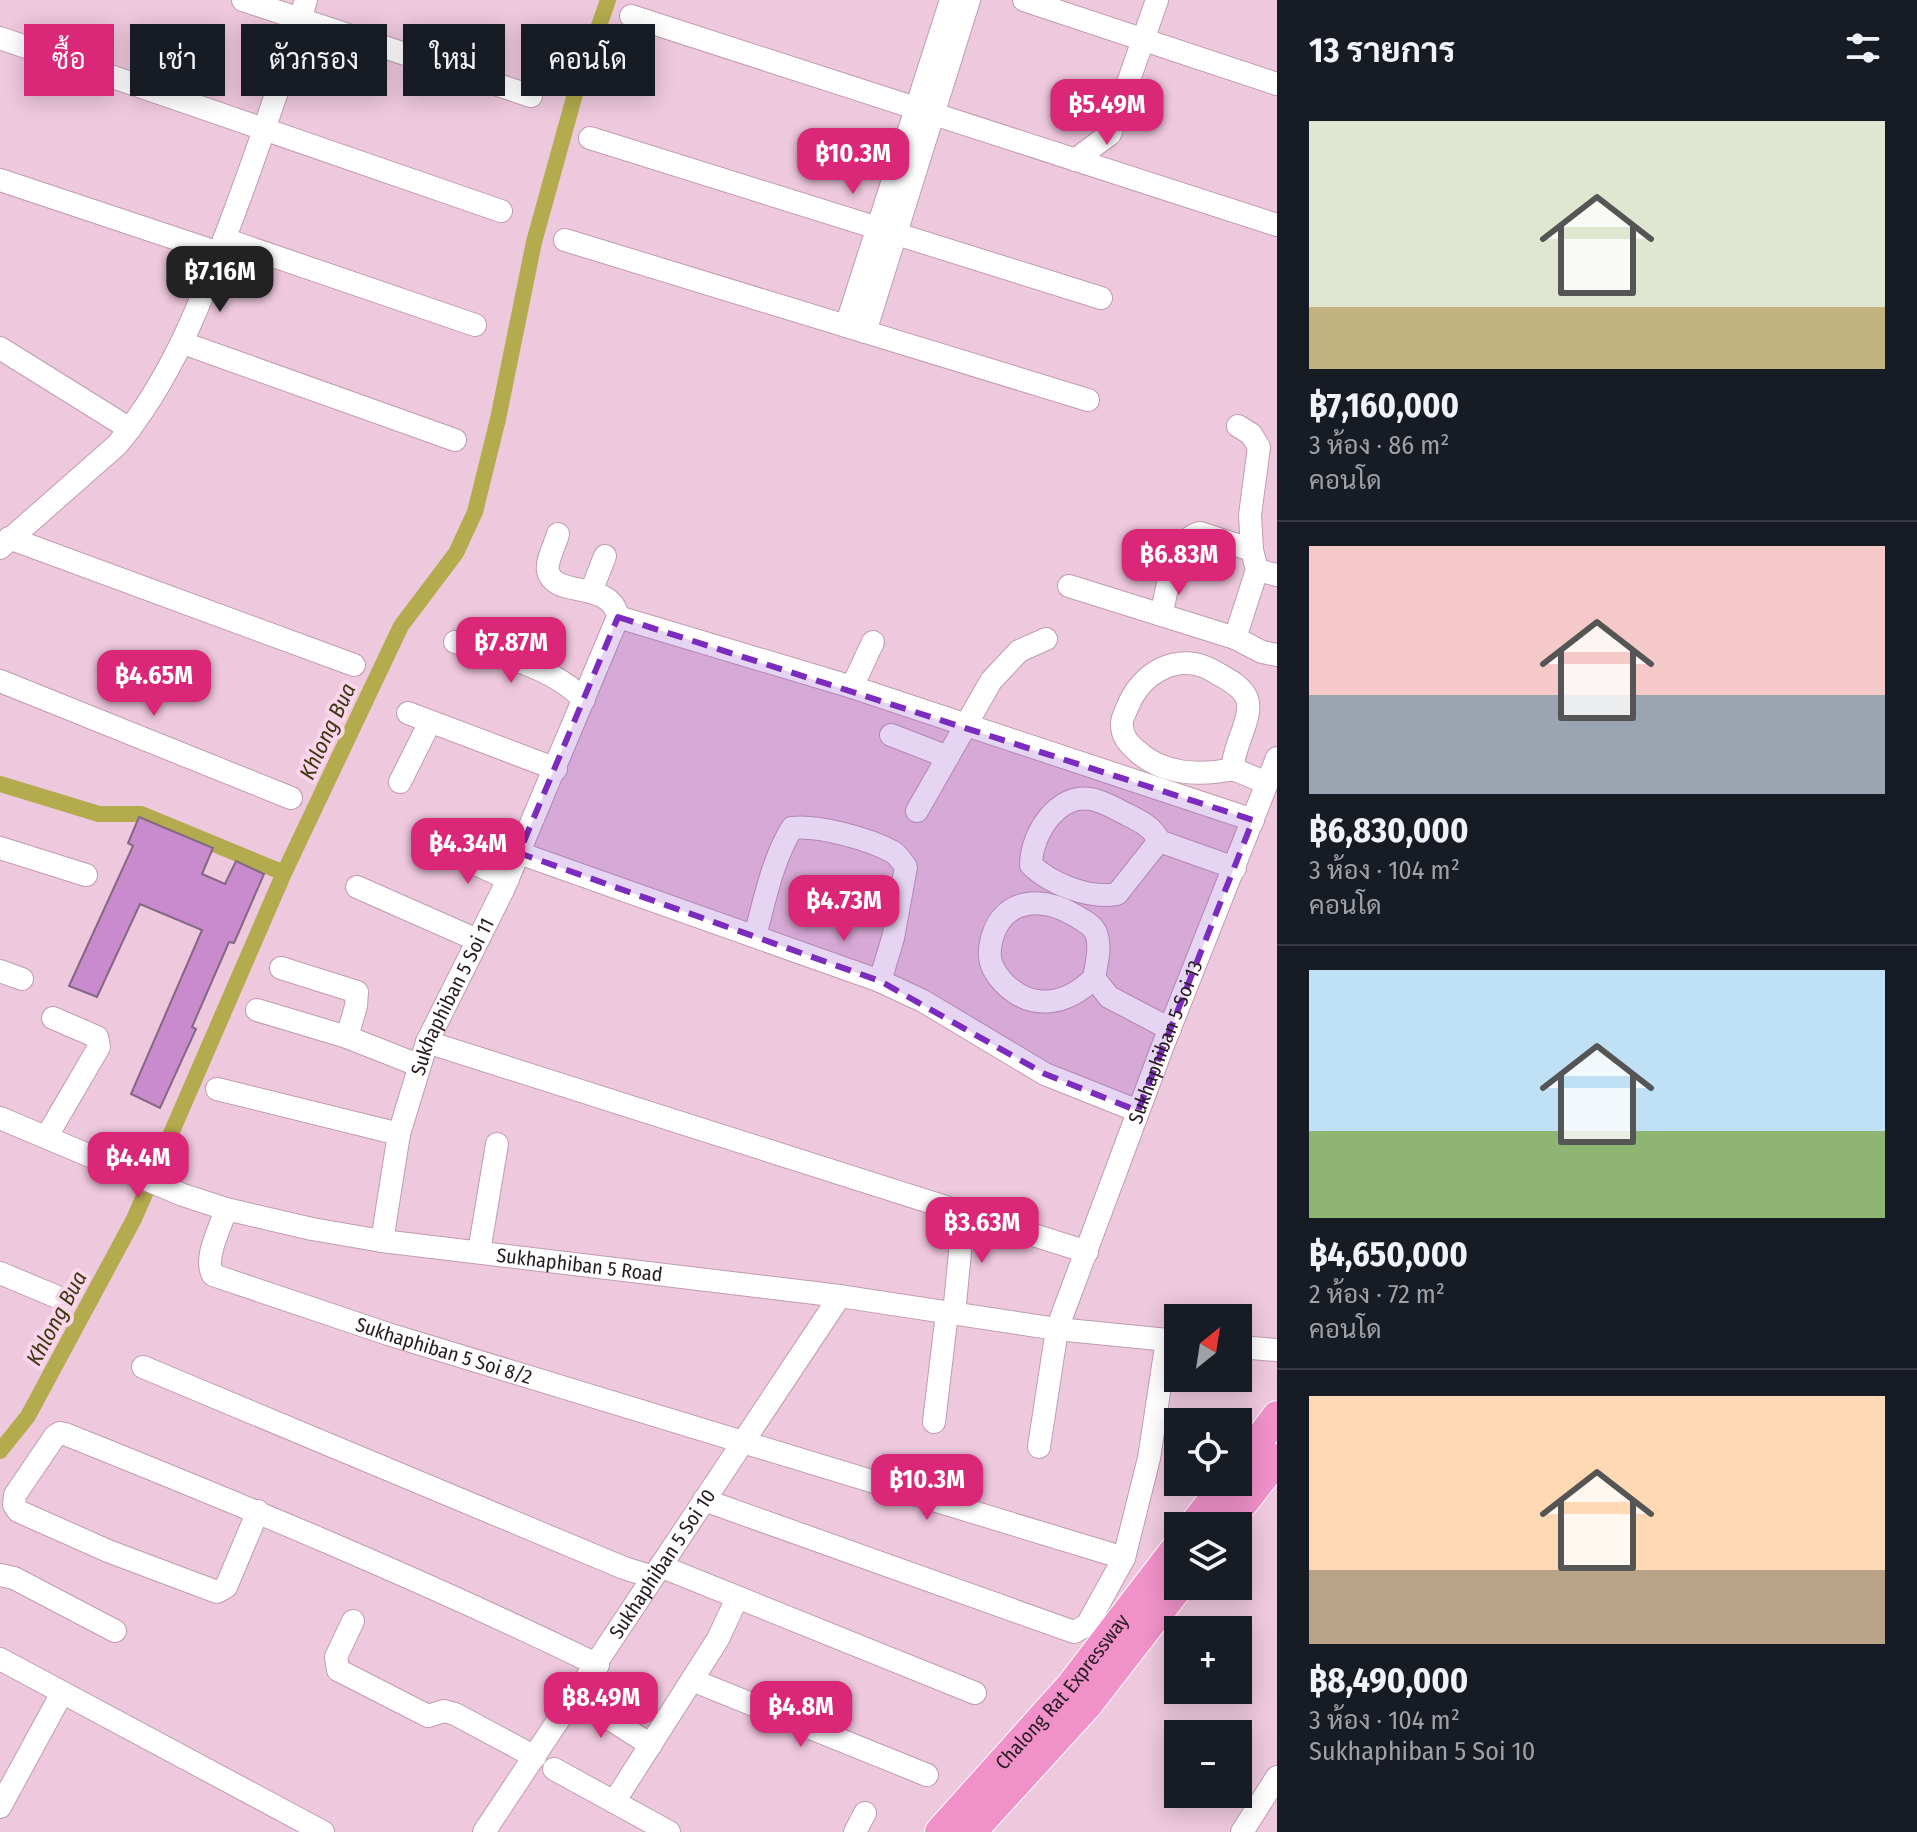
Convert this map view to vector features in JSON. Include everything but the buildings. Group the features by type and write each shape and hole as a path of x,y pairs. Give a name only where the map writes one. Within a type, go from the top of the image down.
{"highway":[{"path":"1252,1449 1277,1416"},
{"path":"1236,1512 1277,1459"},
{"path":"1204,1512 1216,1496"},
{"name":"Chalong Rat Expressway","path":"940,1832 1070,1687 1164,1564"},
{"name":"Chalong Rat Expressway","path":"971,1832 1087,1705 1168,1600"}],"street":[{"path":"243,0 303,10 521,92"},
{"path":"925,110 951,0"},
{"path":"856,329 925,110 969,0"},
{"path":"1024,0 1277,84"},
{"path":"1075,160 1110,134 1157,0"},
{"path":"303,10 265,130 183,343 117,445 5,543 354,665"},
{"path":"631,16 1277,225"},
{"path":"0,38 501,211"},
{"path":"1110,134 1124,177"},
{"path":"590,138 1101,298"},
{"path":"0,180 475,325"},
{"path":"565,240 1088,400"},
{"path":"183,343 455,440"},
{"path":"0,348 130,429"},
{"path":"1235,638 1262,565 1250,515 1259,447 1251,434 1238,426"},
{"path":"1161,615 1176,558 1182,543 1191,535 1200,533 1262,565"},
{"path":"558,534 547,569 550,577 611,602 618,617 852,687 1253,820"},
{"path":"591,592 605,556"},
{"path":"1069,586 1235,638 1262,652 1277,655"},
{"name":"Sukhaphiban 5 Soi 11","path":"382,1241 399,1134 418,1065 508,879 618,617"},
{"path":"917,811 966,724 1004,665 1019,651 1046,639"},
{"path":"455,642 500,655 554,677 572,687 584,700"},
{"path":"852,687 873,642"},
{"path":"1233,769 1232,756 1248,710 1247,697 1234,683 1209,668 1192,664 1170,665 1152,672 1130,699 1121,723 1126,741 1142,756 1162,768 1207,774 1233,769 1267,783"},
{"path":"0,681 291,798"},
{"path":"408,713 556,769"},
{"path":"400,782 430,722"},
{"path":"891,735 948,757"},
{"name":"Sukhaphiban 5 Soi 13","path":"1039,1447 1057,1329 1138,1111 1277,758"},
{"path":"1159,841 1117,894 1101,897 1044,877 1031,865 1031,848 1043,825 1066,802 1091,799 1138,819 1155,832 1159,841 1235,868"},
{"path":"755,936 771,873 792,828 808,826 885,849 896,854 906,867 893,938 880,981"},
{"path":"0,848 86,875"},
{"path":"448,851 508,879"},
{"path":"519,853 880,981 923,1001 1045,1074 1138,1111"},
{"path":"357,887 477,940"},
{"path":"1094,978 1084,988 1054,1003 1029,999 1006,985 991,967 989,948 996,926 1010,909 1028,904 1061,907 1087,922 1097,933 1094,978 1109,997 1170,1029"},
{"path":"281,968 357,992 347,1037"},
{"path":"0,971 22,979"},
{"path":"257,1010 347,1037 418,1065"},
{"path":"47,1136 99,1047 97,1037 53,1018"},
{"path":"427,1042 1087,1252"},
{"path":"217,1089 399,1134"},
{"name":"Sukhaphiban 5 Road","path":"0,1118 183,1195 226,1209 312,1229 382,1241 840,1296 1057,1329 1164,1339"},
{"path":"479,1252 497,1144"},
{"name":"Sukhaphiban 5 Soi 8/2","path":"226,1209 209,1267 213,1275 388,1334 743,1442"},
{"path":"934,1422 964,1211"},
{"path":"0,1273 55,1296"},
{"name":"Sukhaphiban 5 Soi 10","path":"484,1832 544,1763 575,1697 840,1296"},
{"path":"1252,1348 1277,1350"},
{"path":"143,1367 624,1568 657,1571 737,1598 975,1693"},
{"path":"704,1500 1074,1632 1087,1625 1124,1558 1164,1381"},
{"path":"258,1511 226,1587 217,1592 108,1551 18,1511 14,1501 15,1495 60,1433 258,1511 514,1624 598,1665"},
{"path":"743,1442 1124,1558"},
{"path":"0,1575 14,1578 115,1631"},
{"path":"614,1802 718,1639 737,1598"},
{"path":"353,1621 336,1657 338,1670 428,1716 444,1711 455,1714 669,1832"},
{"path":"0,1659 323,1832"},
{"path":"692,1680 927,1775"},
{"path":"0,1807 62,1693"},
{"path":"575,1697 651,1745"},
{"path":"1242,1832 1277,1777"}],"highlighted area":[{"path":"618,617 1253,820 1138,1111 1045,1074 880,981 519,853"}],"waterway":[{"name":"Khlong Bua","path":"0,1451 28,1416 134,1219 284,873 401,626 456,553 475,512 498,419 534,242 575,94 608,0"},
{"path":"0,784 99,814 141,814 284,873"}]}
